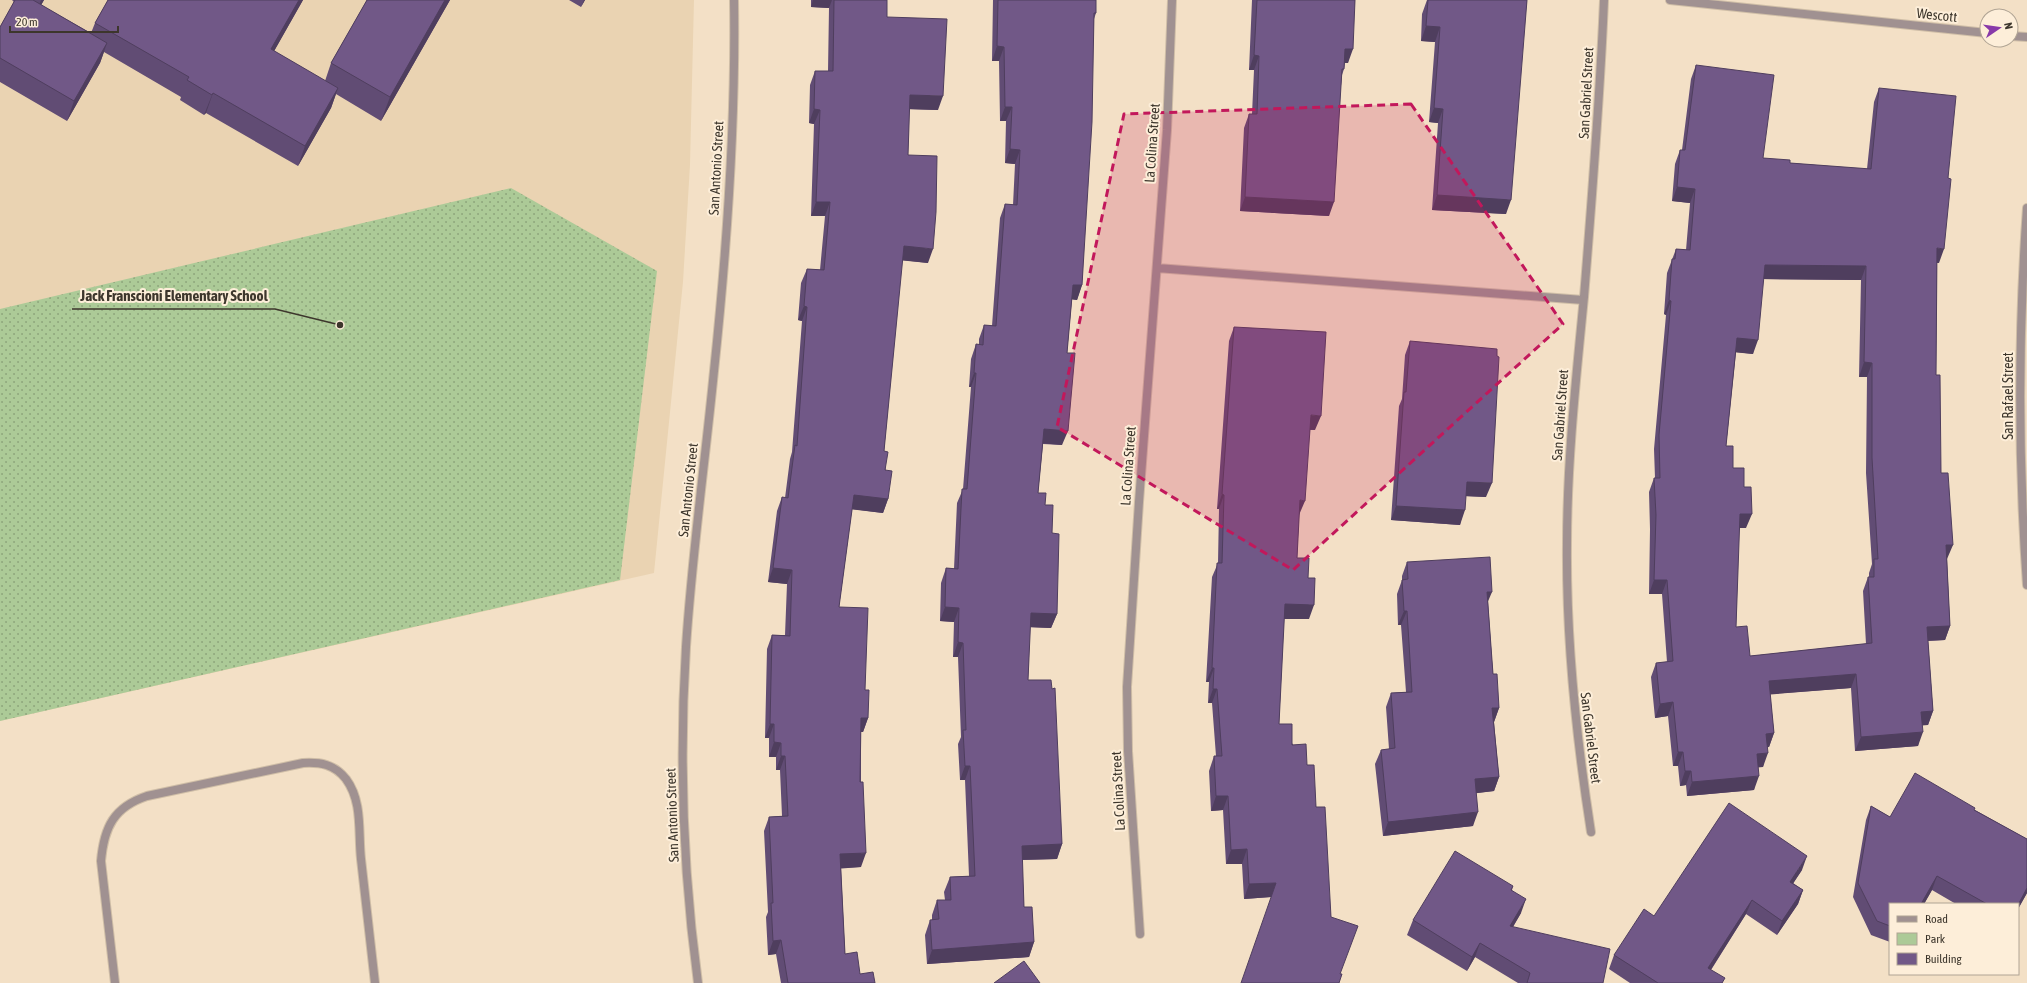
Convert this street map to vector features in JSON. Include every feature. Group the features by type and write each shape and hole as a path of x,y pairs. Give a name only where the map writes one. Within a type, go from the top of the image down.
{"street":[{"name":"San Antonio Street","path":"698,983 687,874 684,807 686,657 692,571 714,372 723,270 733,98 734,0"},
{"name":"La Colina Street","path":"1140,934 1128,751 1127,687 1138,517 1167,130 1172,0"},
{"name":"San Gabriel Street","path":"1591,832 1574,710 1567,592 1569,480 1598,126 1604,0"},
{"name":"Wescott","path":"1670,0 1979,32"},
{"name":"San Rafael Street","path":"2027,208 2020,373 2021,458 2027,585"},
{"path":"1157,268 1584,300"},
{"path":"115,983 101,861 102,844 108,828 116,815 134,800 147,796 303,763 315,762 326,763 336,769 352,790 358,808 359,844 375,983"}],"highlighted area":[{"path":"1411,104 1563,324 1293,570 1057,427 1124,114"}],"shaded area":[{"path":"0,0 694,0 690,165 683,282 654,573 0,721"}],"green space":[{"path":"511,188 657,271 620,580 0,721 0,309"}],"building":[{"path":"15,0 33,0 107,43 74,101 0,58 0,27"},
{"path":"108,0 299,0 271,49 338,88 305,146 213,93 212,95 187,80 189,77 95,23"},
{"path":"367,0 445,0 390,97 331,63"},
{"path":"834,0 887,0 887,17 947,19 943,96 910,95 908,155 937,156 936,212 933,249 904,246 884,451 888,452 885,470 892,471 888,499 854,495 839,607 868,608 865,690 869,690 868,718 861,718 860,782 863,782 866,853 840,854 845,954 857,952 860,974 873,972 875,983 788,983 781,940 773,941 771,903 773,903 769,817 788,816 785,756 781,756 781,743 774,742 774,724 770,724 772,635 790,636 792,570 773,568 782,497 788,498 795,445 797,446 807,307 804,306 807,269 824,270 830,202 816,202 820,110 814,109 815,71 833,71"},
{"path":"998,0 1096,0 1096,13 1094,13 1092,122 1082,285 1073,285 1067,353 1075,353 1068,431 1044,429 1038,493 1046,493 1045,505 1053,505 1052,533 1059,534 1057,614 1031,613 1028,680 1051,680 1052,689 1055,688 1062,844 1022,846 1024,907 1032,907 1034,942 932,950 930,920 939,919 937,900 951,900 950,877 975,876 970,766 965,766 963,730 966,730 963,643 958,642 959,608 945,607 946,568 958,569 962,489 967,489 976,373 974,373 976,344 983,345 984,325 996,326 1005,204 1017,205 1020,150 1010,149 1012,107 1005,107 1004,47 997,46"},
{"path":"1257,0 1355,0 1353,49 1345,49 1344,69 1342,69 1334,202 1245,197 1249,114 1257,114 1259,56 1254,55"},
{"path":"1428,0 1527,0 1511,200 1437,195 1443,109 1434,108 1440,27 1426,26"},
{"path":"1696,65 1774,75 1763,158 1790,160 1790,163 1871,169 1879,88 1956,96 1948,178 1951,179 1944,249 1937,248 1936,375 1940,375 1941,473 1948,473 1953,545 1946,545 1950,626 1927,627 1933,711 1921,712 1923,732 1861,737 1856,674 1769,681 1774,733 1766,734 1768,753 1757,754 1759,776 1692,782 1691,771 1685,771 1683,752 1678,752 1673,702 1660,704 1656,663 1673,661 1667,580 1654,580 1656,515 1654,478 1660,478 1659,435 1671,301 1669,300 1672,259 1675,259 1676,249 1690,250 1695,189 1677,187 1680,150 1685,150","holes":["1765,265 1866,266 1864,362 1872,363 1872,458 1878,559 1874,559 1874,577 1868,577 1872,643 1750,656 1747,626 1736,627 1740,514 1752,514 1751,487 1744,487 1744,468 1733,468 1733,446 1726,446 1737,338 1758,340"]},
{"path":"1234,327 1326,332 1321,416 1311,415 1305,501 1300,500 1297,558 1309,558 1308,578 1315,578 1314,605 1285,604 1279,724 1292,724 1292,745 1306,744 1307,765 1314,765 1316,807 1325,807 1331,917 1358,926 1340,974 1342,974 1339,983 1241,983 1276,883 1249,884 1247,849 1231,850 1228,796 1216,796 1214,756 1222,756 1217,689 1213,689 1214,668 1212,668 1217,563 1222,563 1224,495 1222,494"},
{"path":"1410,341 1497,349 1497,356 1499,357 1492,483 1467,482 1465,510 1396,506 1404,392 1406,392"},
{"path":"1490,557 1492,592 1487,592 1493,674 1497,674 1499,708 1492,708 1499,777 1475,779 1478,812 1388,822 1381,750 1395,748 1391,693 1412,692 1407,611 1404,611 1402,580 1408,579 1407,562"},
{"path":"1915,773 1975,808 1974,810 2027,839 2027,888 2019,903 1985,903 1937,876 1922,903 1889,903 1889,926 1877,921 1858,883 1871,806 1890,817"},
{"path":"1729,803 1807,856 1790,882 1803,890 1782,921 1752,900 1708,968 1725,978 1722,983 1658,983 1614,955 1644,909 1654,916"},
{"path":"1455,851 1513,886 1511,890 1526,899 1510,926 1610,949 1603,983 1527,983 1530,973 1480,943 1472,957 1413,920"},
{"path":"1024,961 1040,983 994,983"}],"place":[{"name":"Jack Franscioni Elementary School","path":"340,325"}]}
